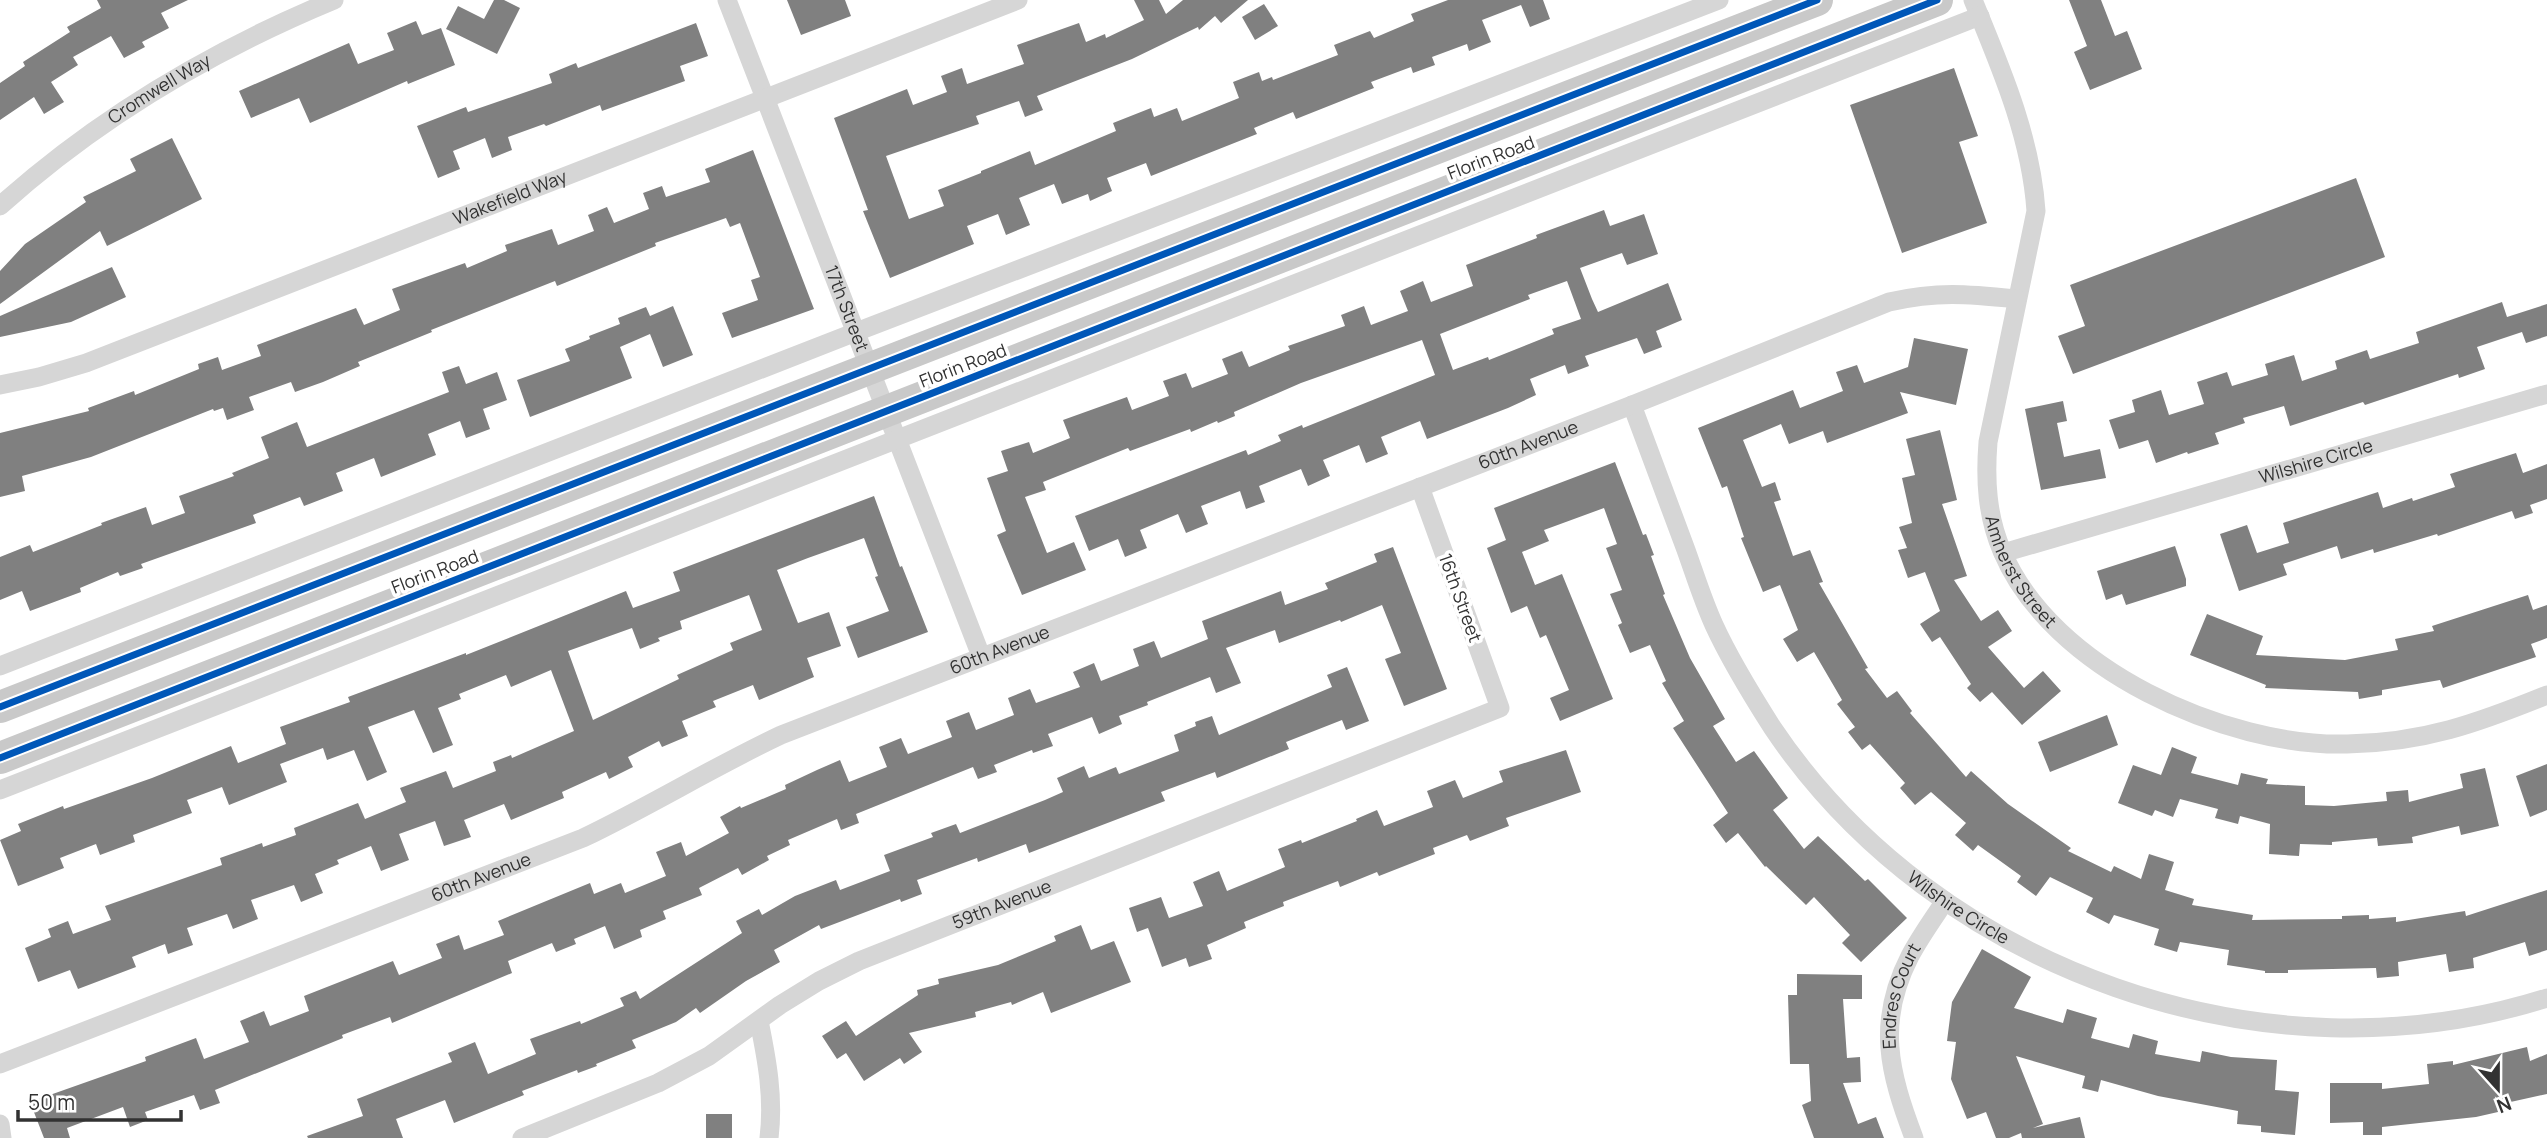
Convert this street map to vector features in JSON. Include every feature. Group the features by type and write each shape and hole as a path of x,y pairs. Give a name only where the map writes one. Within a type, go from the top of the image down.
{"main road":[{"name":"Florin Road","path":"0,707 1817,0"},
{"name":"Florin Road","path":"0,758 892,427 1937,0"}],"street":[{"name":"Cromwell Way","path":"0,206 90,132 151,91 215,54 334,0"},
{"name":"17th Street","path":"727,0 981,656"},
{"name":"Wakefield Way","path":"0,384 39,377 86,363 1016,0"},
{"path":"0,666 856,332 1719,0"},
{"name":"Florin Road","path":"0,790 892,427 1976,8"},
{"name":"Amherst Street","path":"1976,8 2018,115 2035,187 2036,211 1988,442 1986,478 1992,521 2003,552 2019,583 2036,606 2072,641 2112,672 2149,695 2196,716 2244,732 2345,745 2396,741 2439,734 2481,722 2547,695"},
{"name":"60th Avenue","path":"0,1064 583,838 637,813 737,755 781,735 1632,405 1889,302 1922,295 1955,293 2017,299"},
{"name":"Wilshire Circle","path":"2003,552 2547,394"},
{"name":"Wilshire Circle","path":"1632,405 1713,624 1748,688 1774,729 1844,814 1897,864 1945,901 2028,951 2095,981 2152,1000 2248,1021 2320,1027 2381,1027 2478,1015 2547,998"},
{"name":"16th Street","path":"1420,487 1500,708"},
{"name":"59th Avenue","path":"522,1138 658,1083 709,1056 819,981 859,961 1500,708"},
{"name":"Endres Court","path":"1914,1138 1897,1094 1890,1063 1891,1013 1898,983 1911,954 1945,901"},
{"path":"759,1021 770,1082 769,1138"},
{"path":"0,1124 2,1138"}],"building":[{"path":"97,0 188,0 161,13 169,28 142,42 145,47 124,58 111,36 73,57 78,65 51,82 64,102 44,114 34,97 0,120 0,83 25,66 23,62 70,32 67,27 101,8"},
{"path":"494,0 504,0 520,8 497,54 446,29 458,6 484,19"},
{"path":"787,0 845,0 851,16 801,35"},
{"path":"1134,0 1159,0 1166,14 1183,0 1248,0 1221,23 1215,16 1199,30 1198,27 1132,59 1037,96 1043,110 1025,117 1019,101 976,116 979,124 886,156 909,219 944,206 938,190 1030,151 1035,165 1116,131 1113,123 1151,108 1154,117 1177,108 1182,121 1239,98 1233,82 1259,72 1262,81 1272,77 1273,80 1338,55 1334,45 1370,31 1374,38 1414,21 1411,14 1448,0 1543,0 1550,19 1530,27 1521,5 1482,20 1491,42 1469,51 1467,44 1432,57 1435,65 1413,73 1411,67 1371,82 1374,88 1296,119 1293,112 1254,128 1257,134 1151,176 1146,163 1107,178 1112,191 1090,201 1088,194 1062,204 1054,184 1019,198 1030,225 1006,235 998,214 967,226 974,244 890,278 863,211 868,210 834,118 907,89 913,105 947,92 941,76 962,68 967,84 1024,64 1017,45 1079,23 1086,42 1105,34 1106,38 1144,20"},
{"path":"2069,0 2101,0 2115,36 2127,31 2142,69 2090,90 2074,52 2087,46"},
{"path":"1264,4 1278,26 1255,40 1242,17"},
{"path":"416,21 422,35 441,28 455,65 408,84 407,81 310,123 299,98 251,118 239,91 349,43 358,64 394,50 387,33"},
{"path":"696,23 708,56 680,66 685,81 602,111 600,105 508,137 512,150 492,158 485,138 453,151 460,169 438,178 417,126 466,107 468,112 552,83 549,74 576,63 578,68"},
{"path":"1954,68 1978,136 1959,142 1987,223 1902,253 1850,105"},
{"path":"172,138 202,199 107,246 100,231 0,304 0,271 25,244 86,202 83,197 136,171 130,159"},
{"path":"753,150 814,309 732,338 722,313 758,300 751,280 760,277 740,223 730,227 726,218 655,243 656,246 557,286 555,281 431,330 432,332 358,362 360,366 323,382 295,392 291,382 249,397 254,410 227,420 223,408 213,409 91,457 22,476 25,491 0,497 0,433 89,411 88,408 134,391 135,395 199,369 198,364 218,357 222,370 261,356 257,345 356,308 364,325 400,310 392,289 465,263 467,268 507,251 505,245 552,229 558,245 594,231 588,215 607,207 614,223 649,209 643,193 662,186 666,197 710,182 705,169"},
{"path":"2356,178 2385,257 2073,374 2058,336 2085,326 2070,285"},
{"path":"1604,210 1610,226 1644,214 1658,254 1627,265 1622,253 1580,268 1598,312 1668,283 1682,320 1656,331 1662,347 1644,354 1637,338 1585,356 1589,366 1568,374 1565,365 1530,379 1536,395 1508,408 1427,439 1420,421 1381,437 1388,454 1366,463 1359,445 1323,460 1330,476 1308,486 1301,469 1259,486 1265,502 1246,509 1240,491 1201,506 1208,524 1186,533 1178,514 1140,530 1147,548 1125,557 1118,539 1089,551 1075,516 1246,450 1248,455 1281,441 1278,435 1302,425 1303,428 1435,375 1422,340 1301,383 1234,412 1235,416 1218,423 1217,421 1191,432 1190,429 1130,451 1128,448 1043,482 1046,490 1025,497 1047,553 1074,542 1086,570 1022,595 997,535 1006,531 987,478 1008,471 1001,451 1029,442 1033,453 1070,438 1063,420 1127,397 1132,410 1169,396 1163,381 1186,373 1192,388 1228,374 1222,359 1242,351 1249,367 1290,350 1288,346 1345,326 1341,315 1364,306 1371,325 1408,311 1400,291 1423,281 1431,302 1473,286 1466,265 1537,238 1536,235","holes":["1567,281 1581,319 1552,329 1554,334 1489,360 1488,357 1453,370 1440,334 1530,299 1528,295"]},
{"path":"112,267 126,297 71,322 0,337 0,316"},
{"path":"2502,302 2507,317 2547,304 2547,336 2526,343 2522,332 2477,347 2485,369 2459,378 2458,374 2365,405 2363,402 2290,426 2284,406 2243,418 2245,423 2215,433 2219,444 2156,463 2148,440 2119,449 2109,420 2135,412 2132,400 2161,390 2169,415 2204,404 2197,382 2227,372 2232,386 2268,375 2265,364 2294,355 2302,381 2337,369 2335,361 2367,350 2370,359 2419,343 2416,332"},
{"path":"673,306 693,355 663,367 650,334 620,347 632,378 530,417 517,380 570,361 565,349 620,324 618,318 646,307 650,316"},
{"path":"1914,338 1968,349 1956,405 1900,392 1908,413 1827,443 1823,431 1789,444 1781,424 1743,440 1762,487 1775,482 1781,500 1774,502 1793,556 1810,550 1823,582 1819,583 1868,668 1865,669 1887,698 1897,691 1912,711 1910,713 1966,777 1971,771 2008,804 2071,848 2068,851 2111,872 2114,866 2141,879 2149,854 2174,862 2165,890 2194,899 2192,905 2253,915 2252,920 2342,919 2342,916 2369,915 2369,919 2396,917 2396,922 2465,911 2466,916 2547,890 2547,950 2529,956 2525,942 2473,958 2474,968 2449,972 2446,954 2398,962 2399,976 2377,978 2376,968 2265,973 2227,965 2229,950 2180,942 2177,952 2154,945 2159,929 2114,915 2109,924 2086,912 2093,898 2050,877 2036,896 2017,882 2021,876 1978,845 1973,851 1955,835 1966,823 1931,792 1915,805 1900,788 1905,783 1870,744 1862,750 1848,732 1855,727 1837,704 1842,700 1814,652 1797,662 1783,639 1798,630 1780,585 1763,592 1741,538 1744,537 1727,486 1722,488 1698,428 1793,390 1800,408 1843,391 1836,372 1857,365 1864,383 1908,367"},
{"path":"459,366 466,384 497,372 507,400 483,409 490,429 466,438 460,421 428,434 436,455 381,477 374,458 336,473 343,491 304,506 300,497 253,515 256,523 141,564 143,568 120,576 118,572 80,588 81,592 30,611 22,591 0,600 0,557 30,545 33,552 146,507 152,525 185,513 179,496 234,476 232,473 269,458 261,437 297,422 307,447 449,392 442,372"},
{"path":"2063,401 2067,421 2057,423 2064,457 2100,449 2106,478 2041,490 2025,409"},
{"path":"1940,430 1957,500 1942,504 1967,576 1954,580 1981,621 1998,610 2012,631 1988,647 2024,688 2043,671 2061,691 2022,725 1992,692 1980,702 1967,688 1971,684 1940,637 1932,642 1920,624 1940,611 1925,572 1908,578 1898,550 1907,548 1899,527 1912,523 1902,478 1915,475 1906,439"},
{"path":"2516,453 2523,473 2547,464 2547,499 2530,505 2533,513 2515,519 2512,511 2438,536 2437,534 2374,553 2373,549 2341,559 2337,546 2283,564 2287,575 2239,591 2220,534 2247,525 2257,553 2289,543 2283,523 2378,492 2383,508 2412,498 2413,501 2455,487 2450,474"},
{"path":"1615,462 1643,535 1646,534 1654,555 1651,556 1665,594 1663,595 1690,658 1725,719 1713,726 1736,762 1754,751 1788,798 1773,810 1804,849 1818,836 1865,881 1868,879 1907,918 1861,962 1842,943 1850,935 1814,897 1806,905 1765,867 1738,833 1726,843 1713,825 1728,813 1673,728 1684,721 1662,683 1666,681 1650,645 1630,653 1618,625 1622,623 1610,594 1622,590 1606,548 1617,544 1604,508 1544,530 1549,541 1522,552 1535,585 1562,574 1613,699 1560,721 1550,698 1569,690 1546,635 1540,638 1527,606 1511,613 1487,548 1506,540 1494,508"},
{"path":"874,496 928,632 858,658 846,627 889,611 875,577 878,576 864,538 777,570 798,623 829,612 841,646 807,658 814,677 759,700 753,685 713,701 716,707 682,721 688,736 662,747 659,741 628,757 633,767 609,779 606,772 562,792 564,798 511,820 504,804 464,820 471,837 444,846 435,821 399,834 409,860 381,871 371,846 337,860 339,864 315,874 323,893 301,902 294,885 251,900 258,919 233,929 227,914 187,928 193,945 168,954 165,944 132,957 136,967 78,989 70,970 38,982 25,948 51,937 48,929 68,921 73,934 111,920 105,906 222,865 220,858 262,843 263,847 296,835 294,828 358,803 365,819 406,802 400,788 446,771 453,788 496,771 493,762 511,755 512,758 574,731 551,670 511,687 506,675 459,694 461,699 438,708 453,745 433,753 414,710 368,727 387,772 367,781 354,750 327,760 323,748 280,764 287,782 229,805 222,787 187,800 192,813 133,835 135,842 100,855 96,844 60,858 64,868 18,886 0,840 21,831 18,824 63,806 64,809 152,778 231,746 238,763 286,744 280,727 350,702 348,697 466,655 626,591 633,608 680,591 673,572","holes":["749,595 762,630 730,643 733,650 677,675 679,679 593,720 568,651 632,628 640,649 660,641 658,638 682,629 680,621"]},
{"path":"2175,546 2186,586 2126,605 2122,594 2106,600 2097,571"},
{"path":"1393,547 1447,689 1404,706 1385,659 1401,653 1382,605 1279,643 1275,630 1226,648 1241,683 1216,693 1210,677 1119,716 1122,724 1099,734 1092,717 1048,734 1053,746 1033,753 1032,750 994,765 997,772 978,779 973,767 856,814 859,823 841,830 837,819 788,840 790,845 767,856 769,860 742,875 738,868 699,888 702,895 663,911 666,919 640,930 642,937 614,949 605,926 574,939 576,944 556,952 552,943 508,961 512,973 392,1023 390,1017 342,1035 343,1038 215,1090 220,1103 200,1110 194,1095 145,1112 148,1120 130,1127 123,1107 67,1128 70,1138 44,1138 30,1102 146,1061 145,1057 196,1038 204,1059 249,1042 240,1021 264,1011 270,1026 309,1011 304,996 393,961 399,975 442,958 436,944 459,935 464,950 504,935 498,921 590,883 594,894 621,883 625,893 666,876 656,852 681,842 686,856 729,833 720,817 740,806 741,808 786,789 785,785 817,770 840,760 849,782 887,767 879,747 901,738 908,754 952,737 946,721 969,712 976,730 1014,715 1008,698 1030,689 1036,703 1080,687 1073,672 1094,663 1101,681 1139,666 1133,649 1154,641 1161,658 1208,639 1202,621 1281,591 1285,605 1328,589 1325,583 1377,562 1374,554"},
{"path":"2528,595 2533,610 2547,605 2547,638 2531,644 2536,657 2443,688 2440,680 2382,690 2382,695 2359,699 2358,692 2265,688 2266,685 2190,655 2207,614 2263,636 2256,655 2345,660 2398,650 2395,639 2434,631 2432,626"},
{"path":"1347,667 1369,721 1346,730 1342,720 1286,742 1289,749 1217,778 1215,772 1161,792 1165,801 1029,853 1026,844 917,880 922,894 901,902 900,899 821,929 819,925 774,950 780,962 746,981 700,1013 696,1008 676,1022 632,1040 636,1048 596,1064 597,1066 578,1073 577,1070 522,1091 524,1095 454,1123 445,1100 396,1119 403,1138 307,1136 363,1116 357,1099 452,1062 448,1053 475,1042 488,1074 536,1054 530,1039 580,1021 581,1024 624,1006 620,998 636,991 640,999 742,933 736,921 759,909 762,915 795,896 836,880 840,890 890,871 884,855 933,837 931,833 956,824 960,833 1045,800 1063,792 1057,778 1084,766 1089,778 1116,767 1119,774 1179,751 1174,735 1196,726 1195,722 1212,716 1219,735 1332,687 1327,675"},
{"path":"2107,715 2118,745 2050,772 2038,742"},
{"path":"2172,747 2197,757 2191,773 2238,785 2241,773 2268,779 2266,784 2305,786 2305,805 2334,806 2387,801 2386,792 2408,790 2409,802 2463,788 2460,774 2485,768 2499,826 2461,835 2459,826 2412,837 2413,843 2378,846 2377,838 2332,842 2332,845 2300,844 2299,856 2269,854 2270,824 2240,816 2238,824 2215,818 2218,809 2180,799 2173,817 2155,810 2152,816 2118,803 2133,765 2161,775"},
{"path":"1566,750 1581,792 1506,818 1509,826 1470,841 1467,835 1433,848 1435,854 1379,876 1377,872 1340,887 1338,881 1283,902 1284,906 1244,922 1246,928 1207,945 1212,959 1189,967 1186,958 1162,967 1148,928 1137,932 1129,908 1161,897 1169,918 1203,906 1193,882 1219,871 1227,891 1285,867 1278,849 1301,840 1302,843 1377,810 1384,826 1433,807 1427,791 1455,780 1463,798 1503,782 1499,771"},
{"path":"2547,764 2547,810 2530,817 2516,776"},
{"path":"1081,925 1091,950 1114,941 1131,982 1051,1013 1043,992 1012,1005 1011,1002 975,1012 976,1017 909,1033 922,1052 904,1064 900,1058 864,1081 846,1053 837,1059 822,1036 846,1021 856,1036 918,995 917,990 939,984 938,979 998,965 1056,941 1054,936"},
{"path":"1982,949 2031,977 2014,1008 2063,1023 2067,1009 2097,1018 2091,1038 2129,1048 2133,1034 2158,1041 2155,1054 2200,1062 2202,1051 2231,1057 2277,1060 2275,1090 2299,1092 2295,1135 2261,1132 2261,1126 2237,1124 2238,1111 2158,1096 2101,1080 2098,1092 2082,1088 2085,1076 2016,1056 2043,1124 2033,1128 2080,1117 2085,1138 2022,1138 2021,1133 2009,1138 1996,1138 1986,1112 1967,1119 1951,1079 1956,1042 1947,1041 1952,1002"},
{"path":"1797,974 1862,975 1862,999 1843,999 1847,1058 1860,1057 1861,1082 1843,1083 1858,1124 1876,1117 1884,1138 1814,1138 1802,1105 1811,1101 1809,1064 1790,1064 1788,995 1797,995"},
{"path":"2527,1047 2530,1061 2547,1054 2547,1094 2497,1105 2498,1112 2476,1117 2382,1127 2382,1135 2363,1135 2363,1122 2330,1123 2330,1083 2382,1083 2382,1089 2429,1084 2427,1064 2453,1061 2453,1065"},
{"path":"706,1114 732,1114 732,1138 706,1138"}],"cycle path":[{"path":"0,707 1817,0"},
{"path":"0,758 1937,0"}]}
